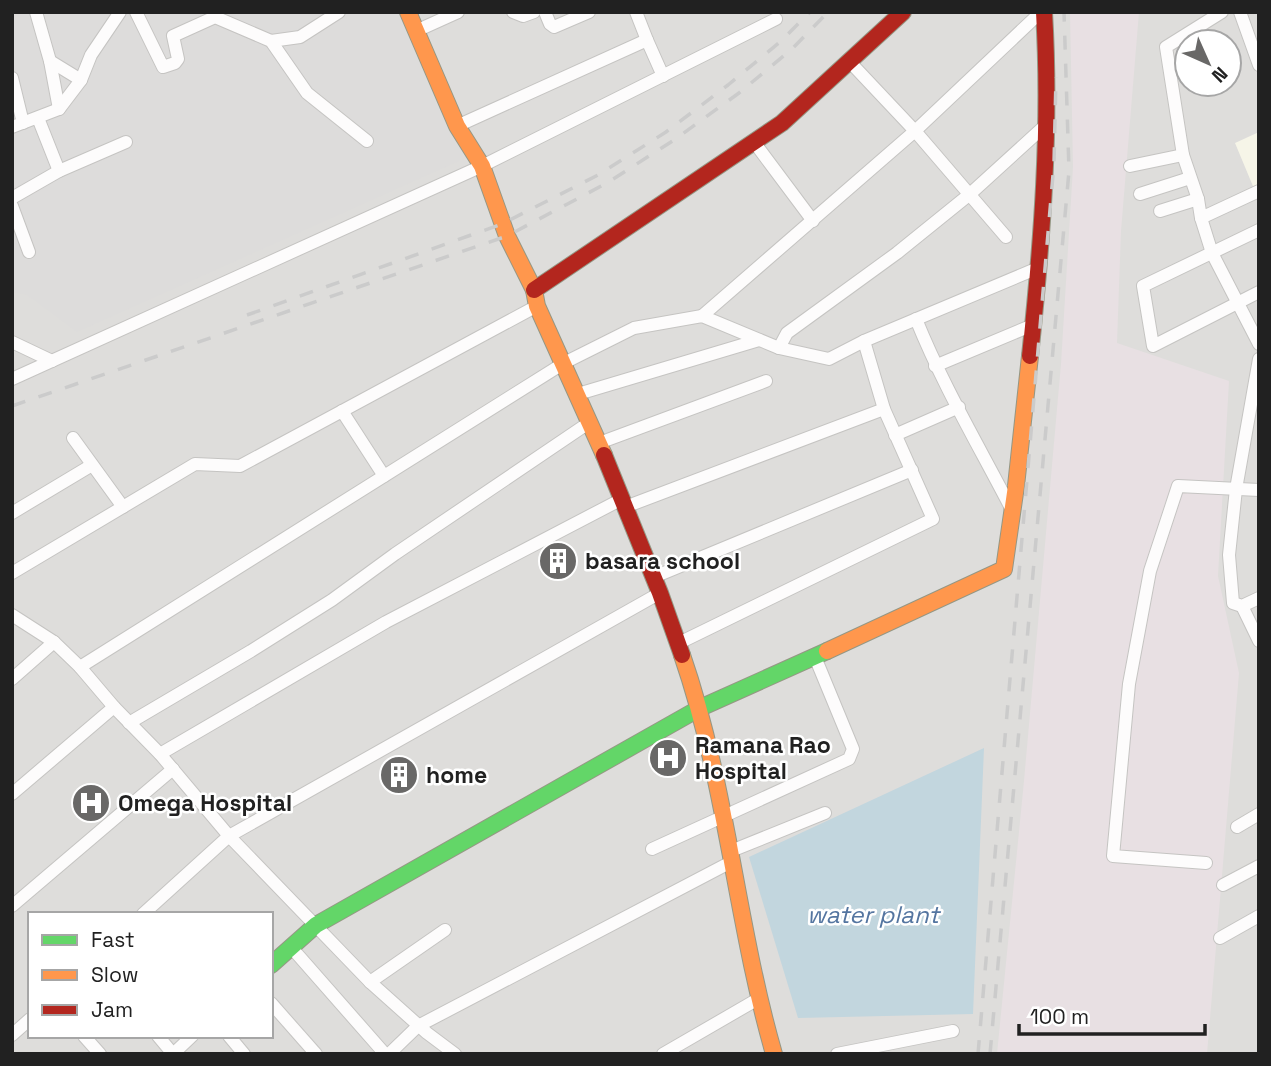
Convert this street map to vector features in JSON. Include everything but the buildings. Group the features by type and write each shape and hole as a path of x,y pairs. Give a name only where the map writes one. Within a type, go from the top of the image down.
{"street":[{"path":"36,12 50,61 59,109"},
{"path":"12,78 18,125 59,109 81,80 91,55 120,12"},
{"path":"136,12 163,67 175,63 178,59 173,36 215,17 271,41 300,37 339,12"},
{"path":"408,12 457,125 482,166 507,236 599,443 679,643 700,708 732,856 758,999 774,1054"},
{"path":"416,31 458,12"},
{"path":"513,12 523,16 534,12"},
{"path":"545,12 554,27 589,12"},
{"path":"636,12 663,76"},
{"path":"12,573 195,464 240,466 342,411 536,298 782,123 903,12"},
{"path":"273,963 316,925 700,708 1004,569 1014,514 1038,268 1048,123 1048,67 1043,12"},
{"path":"80,667 564,363 634,328 702,316 915,131 1043,12"},
{"path":"1222,12 1166,47 1183,155 1198,199 1200,218 1212,253 1259,344"},
{"path":"1240,12 1259,65"},
{"path":"12,379 482,166 776,19"},
{"path":"457,125 647,40"},
{"path":"271,41 307,93 367,141"},
{"path":"50,61 81,80"},
{"path":"849,61 915,131 1006,237"},
{"path":"38,118 58,172"},
{"path":"779,348 787,333 897,253 970,194 1048,123"},
{"path":"12,198 58,172 126,142"},
{"path":"754,142 813,221"},
{"path":"1129,166 1183,155"},
{"path":"1140,194 1190,178"},
{"path":"1200,218 1259,191"},
{"path":"1160,211 1198,199"},
{"path":"12,206 29,252"},
{"path":"1259,230 1143,286 1153,346 1259,292"},
{"path":"702,316 779,348 829,359 864,341 1038,268"},
{"path":"916,319 935,366 1014,514"},
{"path":"935,366 1033,325"},
{"path":"578,394 760,340"},
{"path":"679,643 933,519 884,409 864,341"},
{"path":"12,342 52,361"},
{"path":"1259,359 1236,489 1229,555 1233,603 1242,606 1259,598"},
{"path":"599,443 766,381"},
{"path":"895,435 959,407"},
{"path":"160,754 386,622 623,503 884,409"},
{"path":"342,411 384,476"},
{"path":"129,723 332,600 394,554 590,422"},
{"path":"73,438 123,507"},
{"path":"12,513 92,465"},
{"path":"653,577 912,470"},
{"path":"1206,863 1113,856 1129,684 1150,571 1178,486 1254,491 1259,489"},
{"path":"145,912 229,836 660,593"},
{"path":"1242,606 1259,642"},
{"path":"12,615 54,642 80,667 160,754 229,836 370,982 418,1026 455,1054"},
{"path":"12,679 54,642"},
{"path":"652,849 849,759 853,749 815,657"},
{"path":"12,794 114,707"},
{"path":"12,906 173,769"},
{"path":"291,947 387,1054 418,1026 732,856 825,813"},
{"path":"1237,827 1259,814"},
{"path":"1223,885 1259,866"},
{"path":"1220,938 1259,916"},
{"path":"370,982 445,930"},
{"path":"663,1054 758,999"},
{"path":"273,1005 316,1054"},
{"path":"12,1035 28,1021"},
{"path":"837,1054 953,1031"},
{"path":"86,1038 100,1054"},
{"path":"160,1038 173,1054 190,1038"},
{"path":"231,1038 244,1054"}],"shaded area":[{"path":"12,12 1259,12 1259,1054 12,1054"},
{"path":"12,12 400,12 468,157 77,332 27,295 12,292"},
{"path":"1070,12 1139,12 1121,231 1117,343 1229,381 1218,576 1239,673 1207,1054 997,1054 1061,364 1073,167"},
{"path":"1259,132 1259,189 1255,191 1235,143"}],"water":[{"name":"water plant","path":"984,748 973,1014 798,1018 749,857"}],"railway":[{"path":"247,315 502,224 598,175 666,132 728,85 780,42 810,12"},
{"path":"12,406 507,236 607,183 674,140 739,93 792,49 828,12"},
{"path":"990,1054 1069,171 1064,12"},
{"path":"978,1054 1054,163 1056,77"}],"traffic: fast":[{"path":"273,963 316,925 700,708 827,651"}],"traffic: slow":[{"path":"408,12 457,126 482,166 507,236 534,290 537,306 604,455"},
{"path":"827,651 1004,569 1030,356"},
{"path":"682,655 710,754 750,955 774,1054"}],"traffic: jam":[{"path":"534,290 782,123 903,12"},
{"path":"1030,356 1044,184 1044,12"},
{"path":"604,455 682,655"}],"place":[{"name":"basara school","path":"558,561"},
{"name":"Ramana Rao Hospital","path":"668,758"},
{"name":"home","path":"399,775"},
{"name":"Omega Hospital","path":"91,803"}]}
